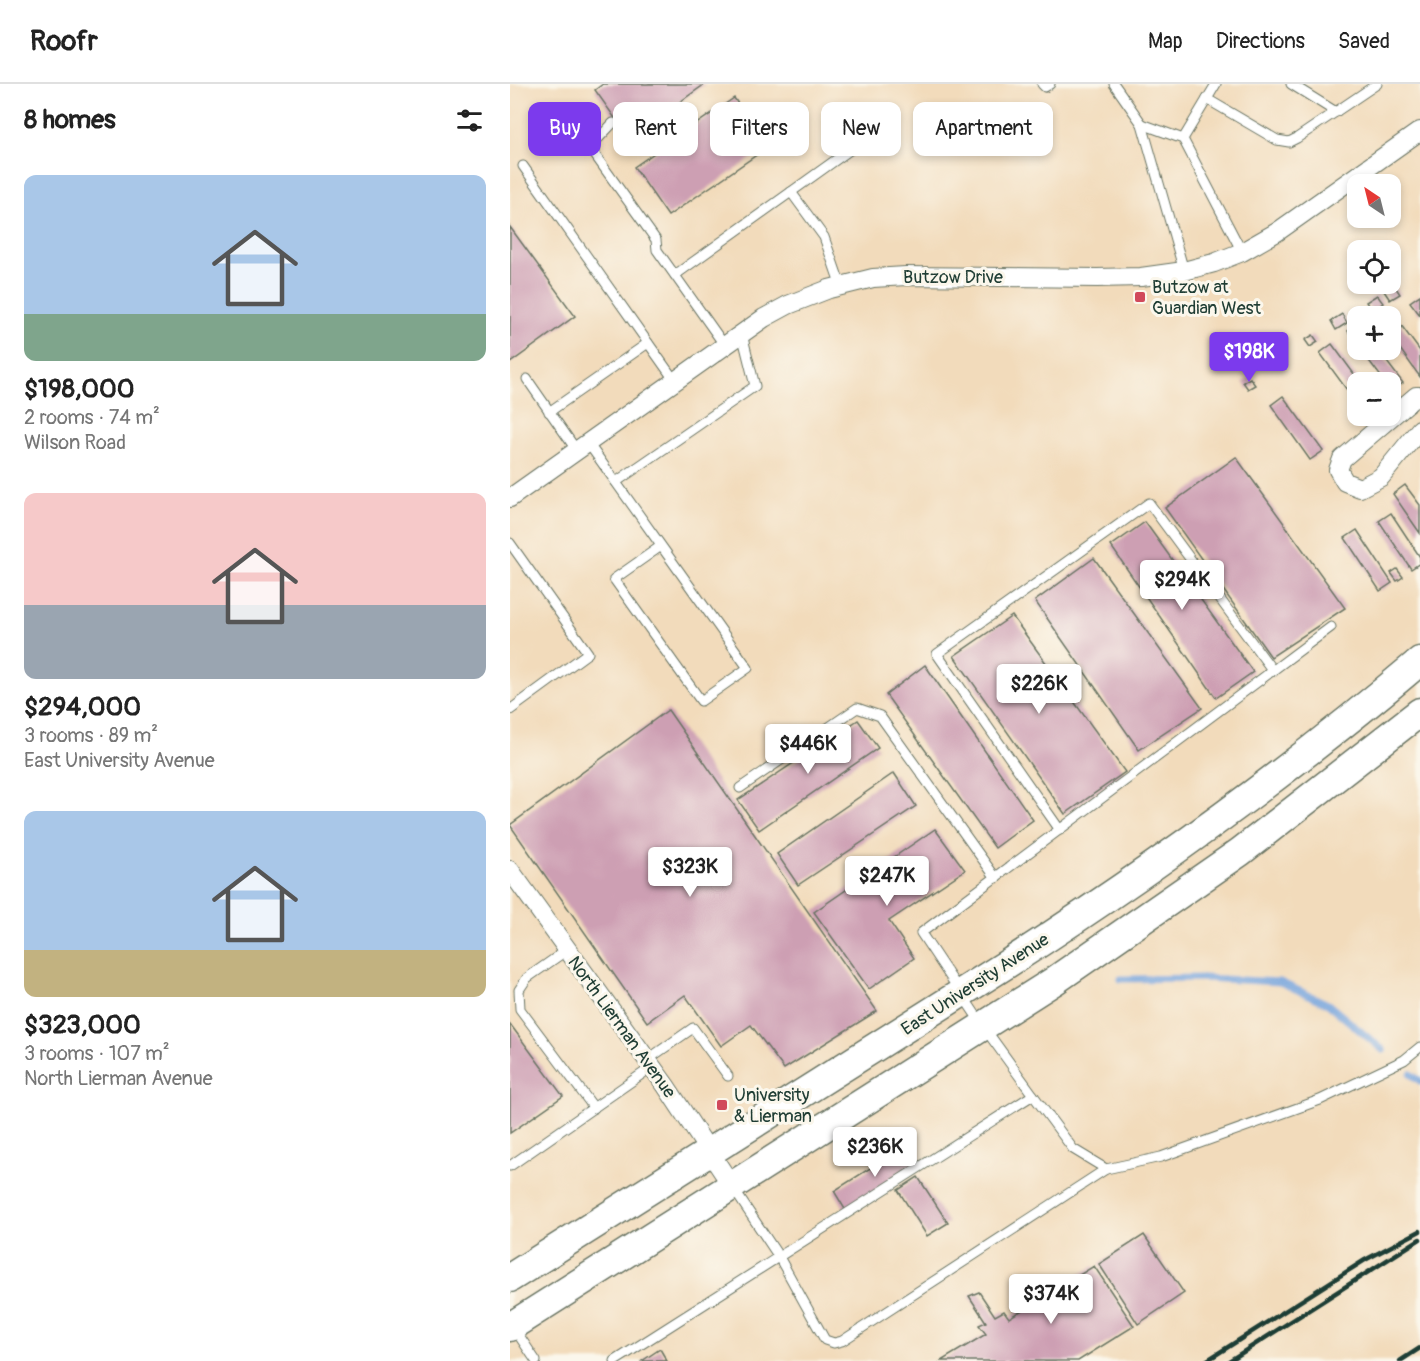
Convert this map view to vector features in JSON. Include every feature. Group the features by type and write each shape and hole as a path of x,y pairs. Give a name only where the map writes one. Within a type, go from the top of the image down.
{"main road":[{"name":"East University Avenue","path":"510,1278 1083,914 1187,841 1366,705 1420,661"},
{"path":"511,1326 1054,981 1240,852 1420,712"}],"street":[{"name":"Butzow Drive","path":"510,498 742,334 788,305 873,278 906,276 1141,277 1184,271 1214,263 1242,252 1277,232 1420,131"},
{"path":"1420,396 1416,396 1342,459 1338,470 1345,482 1360,488 1381,477 1420,429"},
{"name":"North Lierman Avenue","path":"510,870 649,1064 732,1186"}],"lane":[{"path":"1042,84 1045,87 1050,84"},
{"path":"1114,84 1142,124 1184,271"},
{"path":"1183,139 1216,84"},
{"path":"1291,84 1336,112"},
{"path":"1207,99 1277,140 1289,142 1377,84"},
{"path":"613,123 596,141 596,155 656,240 657,250 725,346"},
{"path":"1142,124 1183,139 1242,252"},
{"path":"675,274 841,156"},
{"path":"523,166 675,381"},
{"path":"791,192 824,237 842,286"},
{"path":"616,482 755,387 742,334"},
{"path":"549,412 648,343"},
{"path":"527,379 549,412 616,482 748,668 701,701 614,579 661,546"},
{"path":"1060,830 937,654 1149,503 1273,671"},
{"path":"510,543 588,652 510,710"},
{"path":"1106,1169 1073,1149 983,1026 921,933 1331,627"},
{"path":"740,788 857,708 880,716 996,878"},
{"path":"567,950 527,978 519,990 520,1009 594,1108"},
{"path":"510,1166 594,1108 693,1028 728,1076"},
{"path":"732,1186 779,1257 825,1340 834,1343 842,1341 1106,1169 1161,1157 1320,1100 1404,1060 1420,1047"},
{"path":"615,1361 1033,1095"},
{"path":"511,1326 536,1361"}],"building":[{"path":"603,84 705,84 680,102 613,102 613,115 595,90"},
{"path":"710,115 710,156 755,156 668,216 634,167 650,156 698,156 698,123"},
{"path":"510,227 575,316 510,363"},
{"path":"1386,294 1400,294 1390,300"},
{"path":"1377,295 1383,303 1379,306 1369,306 1366,302"},
{"path":"1420,295 1420,315 1410,302"},
{"path":"1342,314 1347,323 1336,330 1331,321"},
{"path":"1401,325 1420,351 1420,377 1401,350"},
{"path":"1313,335 1318,342 1310,347 1305,340"},
{"path":"1332,344 1353,372 1347,372 1347,390 1320,353"},
{"path":"1368,360 1386,360 1395,372 1378,372"},
{"path":"1250,378 1255,385 1248,389 1243,382"},
{"path":"1283,396 1323,451 1310,460 1271,405"},
{"path":"1236,457 1345,608 1271,657 1165,508"},
{"path":"1405,485 1420,505 1420,533 1393,494"},
{"path":"1391,513 1420,557 1420,563 1411,569 1379,521"},
{"path":"1145,522 1253,672 1216,698 1111,546"},
{"path":"1357,530 1392,583 1380,591 1345,538"},
{"path":"1094,558 1202,708 1139,750 1035,601"},
{"path":"1397,569 1403,577 1397,581 1391,573"},
{"path":"1012,616 1125,772 1065,814 954,656"},
{"path":"925,665 1033,820 995,848 886,695"},
{"path":"668,710 877,1011 784,1069 751,1025 721,1046 685,995 647,1022 510,825"},
{"path":"858,720 878,748 759,830 738,800"},
{"path":"894,773 916,806 798,885 777,854"},
{"path":"935,829 965,870 889,921 914,958 869,989 814,912"},
{"path":"510,1024 563,1096 510,1133"},
{"path":"905,1146 917,1165 846,1211 834,1191"},
{"path":"918,1177 948,1223 927,1236 898,1190"},
{"path":"1144,1235 1184,1293 1138,1324 1099,1264"},
{"path":"1094,1266 1134,1326 1078,1361 941,1361 986,1334 979,1325 986,1322 969,1296 979,1292 995,1316 1004,1311 1009,1318"},
{"path":"660,1349 667,1361 642,1361"}],"waterway":[{"path":"1121,979 1202,978 1280,982 1328,1004 1383,1050"},
{"path":"1411,1074 1420,1081"}],"railway":[{"path":"1206,1361 1365,1260 1420,1231"},
{"path":"1229,1361 1420,1239"},
{"path":"1400,1361 1420,1348"}],"place":[{"name":"Butzow at Guardian West","path":"1140,297"},
{"name":"University & Lierman","path":"722,1105"}]}
